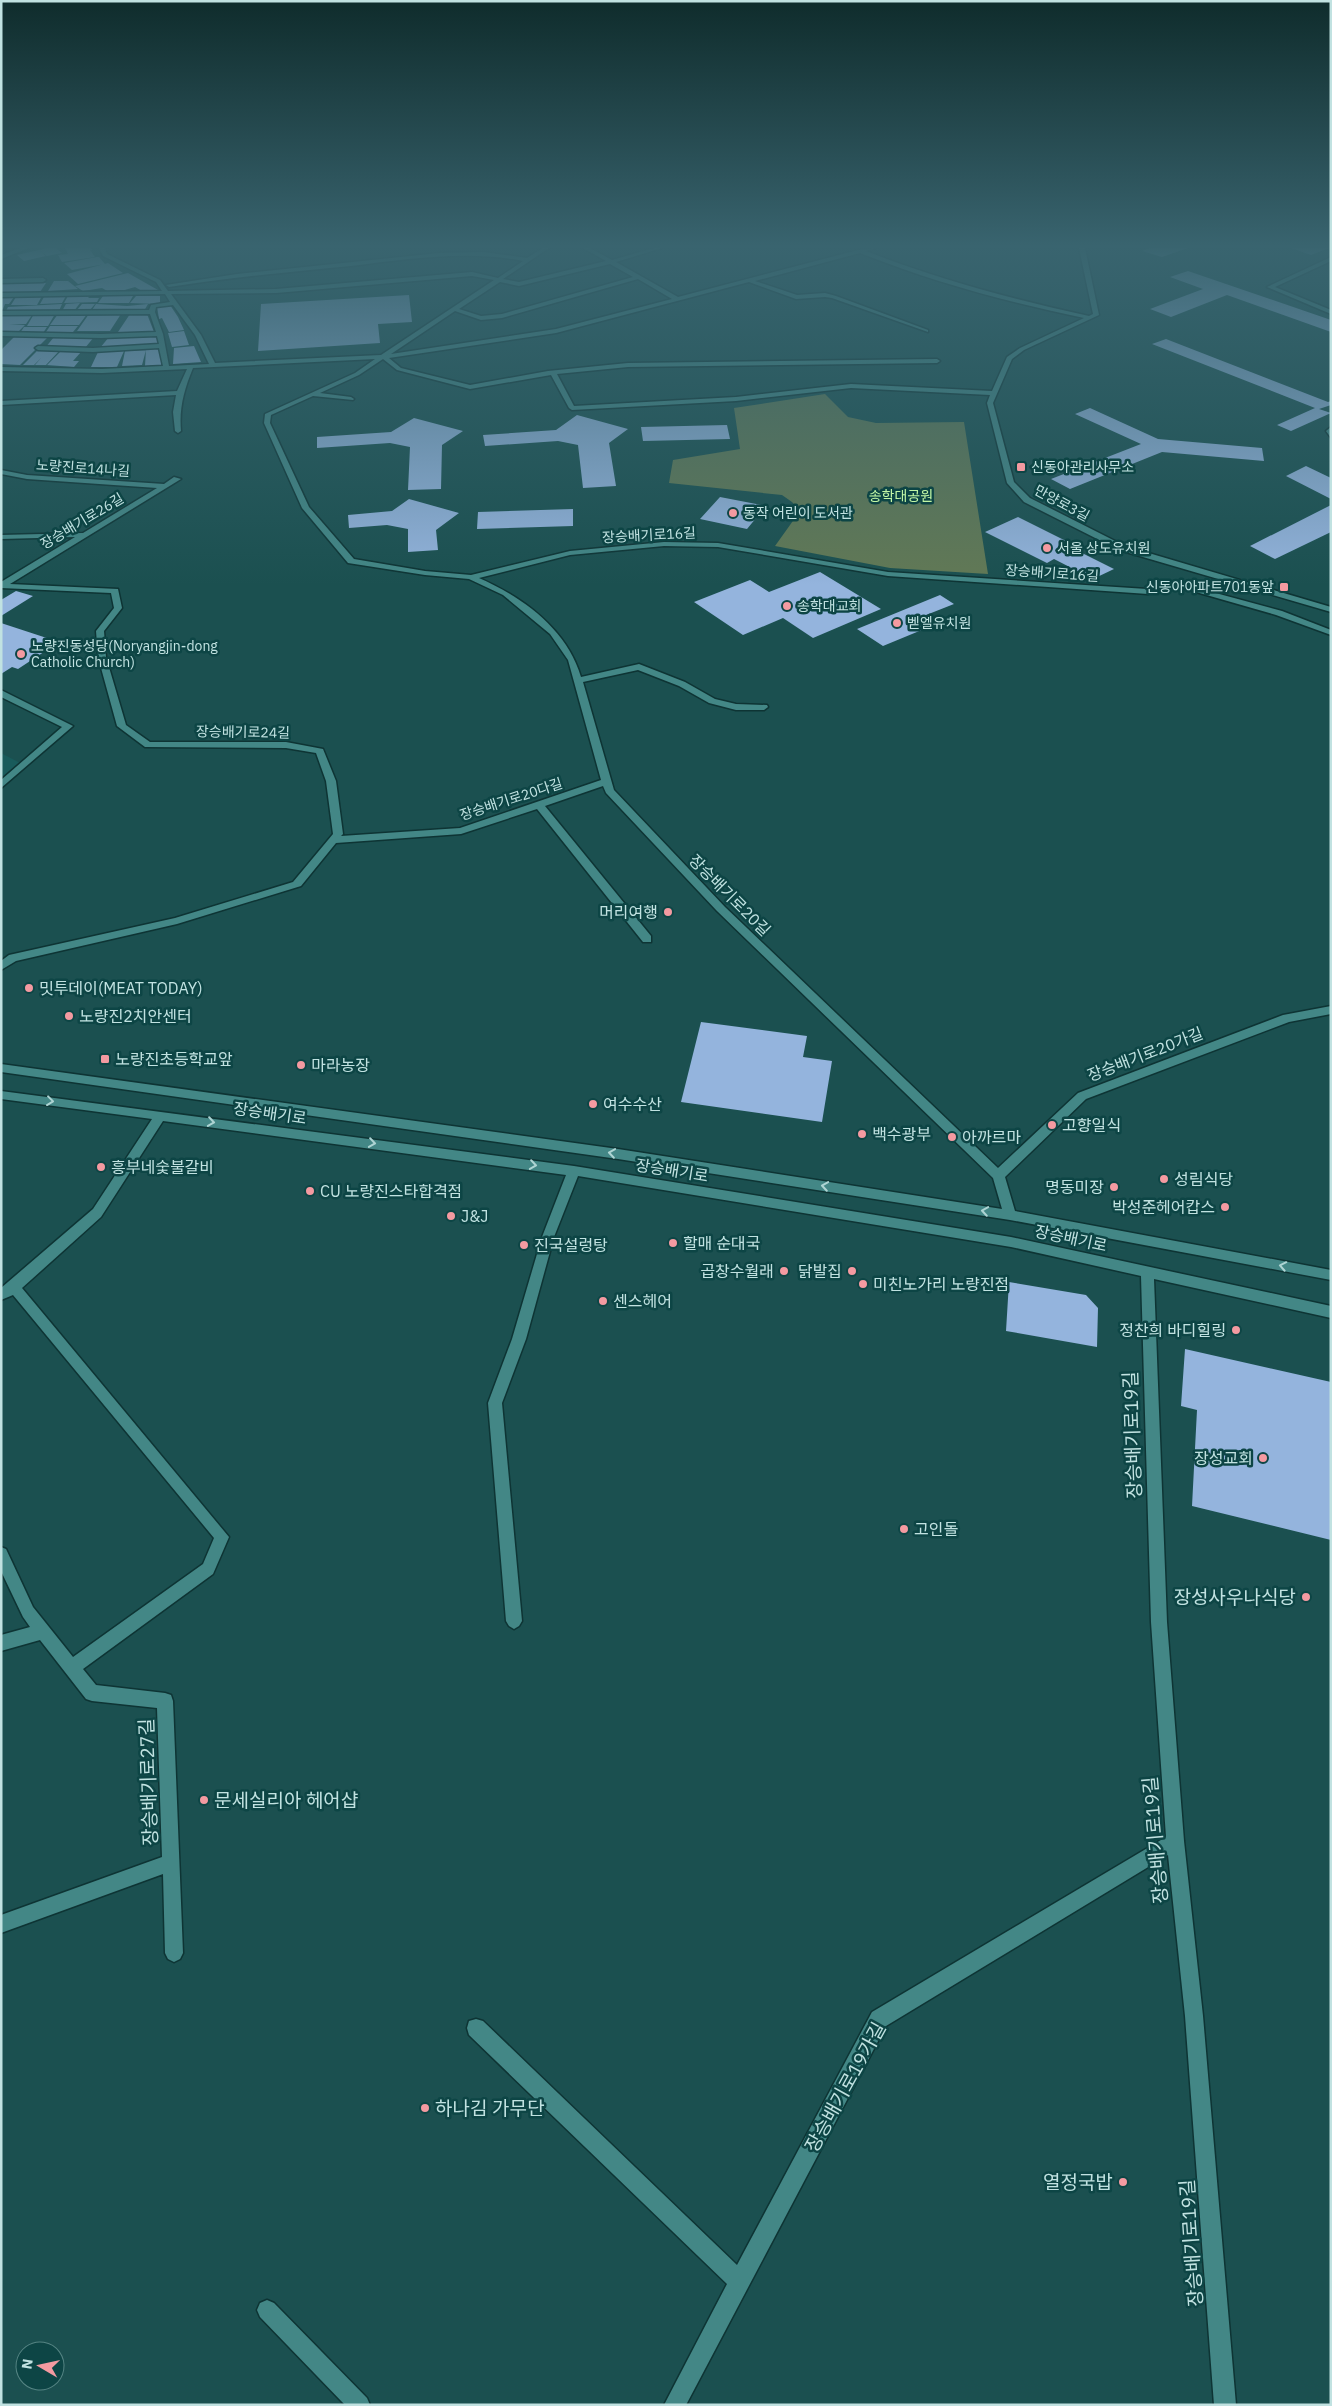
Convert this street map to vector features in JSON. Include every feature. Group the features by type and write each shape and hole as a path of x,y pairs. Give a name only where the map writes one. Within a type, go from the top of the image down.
{"street":[{"path":"165,360 166,367"},
{"path":"210,360 212,364"},
{"path":"3,370 80,371 303,360"},
{"name":"장승배기로16길","path":"379,360 357,374 268,414 267,423 306,508 352,560 426,573 471,577 570,554 664,544 718,545 888,574 1148,592 1162,584 1175,584 1279,613 1331,634"},
{"path":"388,360 399,369 470,387 553,373 628,365 920,360"},
{"name":"만양로3길","path":"1008,360 990,402 1011,483 1027,500 1122,548 1331,610"},
{"path":"80,371 84,364"},
{"path":"178,430 175,410 191,366"},
{"path":"553,373 572,408 736,399 851,386 994,392"},
{"path":"1,403 180,393"},
{"path":"311,394 351,399"},
{"path":"1331,429 1329,431 1331,436"},
{"name":"노량진로14나길","path":"1,472 27,477 164,486"},
{"name":"장승배기로26길","path":"2,586 82,535 177,479"},
{"path":"1,537 82,535"},
{"name":"장승배기로20길","path":"471,577 506,593 553,632 572,660 608,791 721,909 998,1176 1010,1215"},
{"name":"장승배기로24길","path":"2,586 115,591 118,608 100,631 102,657 122,726 148,745 286,745 320,751 331,781 338,834 333,840"},
{"path":"577,681 639,667 682,684 712,700 736,707 764,707"},
{"path":"1,692 68,726 1,785"},
{"name":"장승배기로20다길","path":"333,840 461,831 606,782"},
{"path":"539,805 647,939"},
{"path":"1,966 13,958 176,921 297,884 333,840"},
{"name":"장승배기로20가길","path":"998,1176 1082,1096 1287,1018 1331,1010"},
{"name":"장승배기로","path":"1,1068 618,1154 1010,1215 1331,1275"},
{"name":"장승배기로","path":"1,1095 574,1171 1011,1242 1147,1270 1331,1312"},
{"path":"71,1668 208,1569 222,1537 8,1291 97,1213 161,1115"},
{"path":"514,1621 495,1403 519,1339 548,1236 574,1171"},
{"name":"장승배기로19길","path":"1147,1270 1159,1622 1175,1841 1194,2016 1225,2405"},
{"name":"장승배기로27길","path":"1,1554 28,1612 92,1693 165,1701 174,1953"},
{"path":"1,1643 43,1631"},
{"name":"장승배기로19가길","path":"674,2405 879,2019 1175,1841"},
{"path":"1,1924 172,1862"},
{"path":"476,2028 739,2281"},
{"path":"266,2310 360,2405"}],"shaded area":[{"path":"1,753 24,765 1,783"}],"green space":[{"name":"송학대공원","path":"825,394 848,417 876,423 964,422 988,574 890,568 775,546 800,511 782,495 669,483 673,460 740,449 734,408"}],"building":[{"path":"1,360 25,360 20,365 1,364"},
{"path":"28,360 39,360 34,365 23,365"},
{"path":"39,360 50,360 46,365 35,365"},
{"path":"52,360 79,361 74,367 47,365"},
{"path":"94,360 120,360 117,367 91,367"},
{"path":"123,360 143,360 142,365 122,366"},
{"path":"145,360 161,360 161,365 145,366"},
{"path":"173,360 200,360 201,362 173,364"},
{"path":"1193,360 1221,360 1328,402 1331,401 1331,405 1319,409 1331,413 1291,431 1277,425 1315,408"},
{"path":"1090,408 1158,439 1262,448 1264,461 1162,452 1070,489 1051,479 1141,444 1075,414"},
{"path":"577,415 628,429 609,443 616,486 583,488 578,445 558,441 485,446 483,435 556,430"},
{"path":"414,418 463,431 442,445 441,489 408,490 410,447 390,443 317,448 317,437 391,432"},
{"path":"727,425 730,439 643,441 641,427"},
{"path":"1306,466 1331,478 1331,499 1286,476"},
{"name":"동작 어린이 도서관","path":"720,497 766,506 747,529 700,519"},
{"path":"409,499 459,513 436,530 438,550 408,552 408,529 387,525 349,528 348,515 392,511"},
{"path":"1331,505 1331,532 1275,559 1250,546"},
{"path":"573,509 573,526 477,529 478,512"},
{"name":"서울 상도유치원","path":"1018,517 1078,547 1074,549 1114,569 1093,579 1054,559 1047,563 985,532"},
{"name":"송학대교회","path":"820,572 881,609 813,638 783,618 743,635 694,602 750,580 769,592"},
{"name":"노량진동성당(Noryangjin-dong Catholic Church)","path":"16,591 33,596 1,616 1,600"},
{"name":"벧엘유치원","path":"940,595 954,604 916,619 929,627 883,646 857,629"},
{"name":"노량진동성당(Noryangjin-dong Catholic Church)","path":"1,623 59,642 18,669 12,667 1,674"},
{"path":"701,1022 807,1036 803,1057 832,1061 822,1122 681,1102"},
{"path":"1009,1282 1086,1295 1098,1308 1097,1347 1006,1331"},
{"name":"장성교회","path":"1185,1349 1331,1382 1331,1540 1192,1506 1197,1410 1181,1406"}],"place":[{"name":"신동아관리사무소","path":"1021,467"},
{"name":"동작 어린이 도서관","path":"733,513"},
{"name":"서울 상도유치원","path":"1047,548"},
{"name":"신동아아파트701동앞","path":"1284,587"},
{"name":"송학대교회","path":"787,606"},
{"name":"벧엘유치원","path":"897,623"},
{"name":"노량진동성당(Noryangjin-dong Catholic Church)","path":"21,654"},
{"name":"머리여행","path":"668,912"},
{"name":"밋투데이(MEAT TODAY)","path":"29,988"},
{"name":"노량진2치안센터","path":"69,1016"},
{"name":"노량진초등학교앞","path":"105,1059"},
{"name":"마라농장","path":"301,1065"},
{"name":"여수수산","path":"593,1104"},
{"name":"고향일식","path":"1052,1125"},
{"name":"백수광부","path":"862,1134"},
{"name":"아까르마","path":"952,1137"},
{"name":"흥부네숯불갈비","path":"101,1167"},
{"name":"성림식당","path":"1164,1179"},
{"name":"명동미장","path":"1114,1187"},
{"name":"CU 노량진스타합격점","path":"310,1191"},
{"name":"박성준헤어캅스","path":"1225,1207"},
{"name":"J&J","path":"451,1216"},
{"name":"할매 순대국","path":"673,1243"},
{"name":"진국설렁탕","path":"524,1245"},
{"name":"곱창수월래","path":"784,1271"},
{"name":"닭발집","path":"852,1271"},
{"name":"미친노가리 노량진점","path":"863,1284"},
{"name":"센스헤어","path":"603,1301"},
{"name":"정찬희 바디힐링","path":"1236,1330"},
{"name":"장성교회","path":"1263,1458"},
{"name":"고인돌","path":"904,1529"},
{"name":"장성사우나식당","path":"1306,1597"},
{"name":"문세실리아 헤어샵","path":"204,1800"},
{"name":"하나김 가무단","path":"425,2108"},
{"name":"열정국밥","path":"1123,2182"}]}
